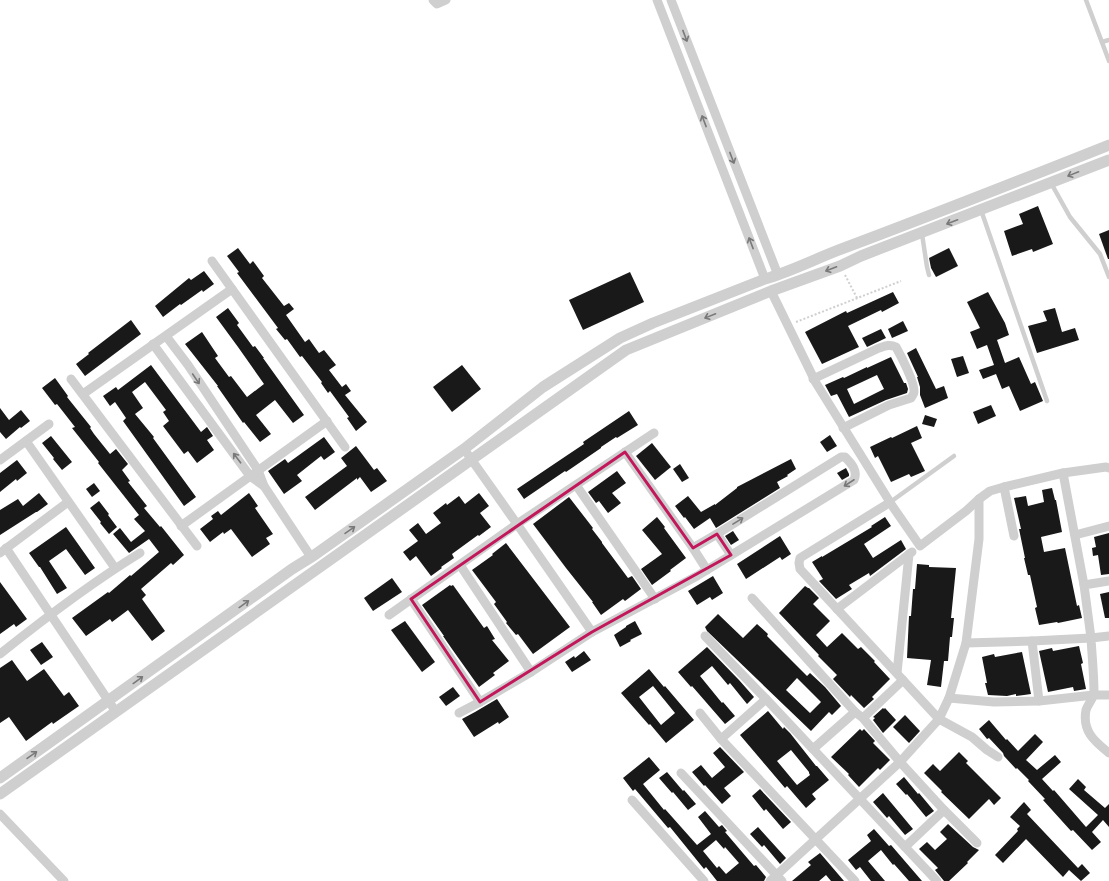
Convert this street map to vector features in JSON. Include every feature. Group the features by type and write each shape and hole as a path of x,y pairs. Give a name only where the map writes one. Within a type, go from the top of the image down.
{"street":[{"path":"433,0 437,4 446,0"},
{"path":"658,0 765,279 787,325 813,379 890,502 920,546"},
{"path":"671,0 784,287"},
{"path":"694,96 707,92"},
{"path":"0,778 292,569 464,449 543,387 620,338 765,279 1109,145"},
{"path":"0,794 626,350 771,291 840,266 861,256 922,234 1109,160"},
{"path":"212,261 345,447"},
{"path":"83,394 232,289"},
{"path":"166,336 223,419 254,473"},
{"path":"153,344 212,425 264,486 311,557"},
{"path":"813,379 879,348 888,345 896,347 909,373 914,392 913,395 911,398 890,405 843,428"},
{"path":"175,373 188,366"},
{"path":"71,378 197,546"},
{"path":"212,425 223,419"},
{"path":"182,526 327,422"},
{"path":"0,460 49,424"},
{"path":"389,615 518,524 654,432"},
{"path":"26,441 115,568"},
{"path":"464,449 518,524 592,632"},
{"path":"625,452 707,570"},
{"path":"459,713 531,672 592,632 655,599 731,556 854,480 856,475 855,470 845,457 841,457 693,548"},
{"path":"837,609 990,491 1063,473 1106,467 1109,468"},
{"path":"1063,473 1084,585 1091,638 1094,695 1087,708 1086,722 1089,733 1097,743 1109,753"},
{"path":"576,485 655,599"},
{"path":"1004,487 1014,536"},
{"path":"681,772 776,879 816,839 900,762 939,719 949,698 966,643 978,539 979,500"},
{"path":"68,502 3,550 52,614 116,712"},
{"path":"890,502 800,558 798,563 800,569 939,719 972,737 998,757"},
{"path":"1075,534 1109,526"},
{"path":"717,534 731,556"},
{"path":"0,654 35,626 115,568 140,553"},
{"path":"862,718 900,676 910,554"},
{"path":"460,565 531,672"},
{"path":"1084,585 1109,581"},
{"path":"752,598 862,718 900,762 977,844"},
{"path":"411,599 480,702"},
{"path":"705,636 937,881"},
{"path":"966,643 1032,641 1109,636"},
{"path":"1032,641 1039,701"},
{"path":"949,698 994,702 1039,701 1094,695 1109,695"},
{"path":"722,739 766,699"},
{"path":"813,749 855,712"},
{"path":"700,713 722,739 855,881"},
{"path":"632,800 704,881"},
{"path":"905,847 944,810"},
{"path":"0,814 64,881"}],"lane":[{"path":"1086,0 1109,61"},
{"path":"1102,42 1109,40"},
{"path":"1051,183 1070,217 1100,254 1109,277"},
{"path":"981,210 1047,401"},
{"path":"922,234 927,267 930,275"},
{"path":"890,502 954,456"}],"path":[{"path":"840,266 858,298"},
{"path":"787,325 901,281"}],"highlighted area":[{"path":"625,452 693,548 717,534 731,555 592,632 480,702 411,599"}],"building":[{"path":"1038,206 1053,244 1033,252 1032,249 1012,256 1004,231 1023,224 1019,214"},
{"path":"1109,230 1109,259 1108,259 1099,234"},
{"path":"238,248 250,264 253,261 264,276 262,278 284,306 289,303 294,309 286,315 305,342 309,339 319,353 324,350 336,365 329,370 342,387 346,384 351,391 345,395 367,422 356,431 347,418 349,417 330,391 328,393 321,383 322,382 302,356 300,357 287,339 285,340 276,329 278,328 237,273 239,272 227,256"},
{"path":"949,248 958,266 936,277 931,268 929,258"},
{"path":"204,271 214,284 203,292 202,290 181,305 180,304 163,317 155,306 189,278 191,280"},
{"path":"630,272 644,302 583,330 569,300"},
{"path":"893,292 899,303 882,312 881,310 848,326 859,347 822,364 805,332 846,311 847,313"},
{"path":"988,292 1005,323 1009,335 997,340 1005,363 1019,357 1031,384 1035,382 1043,401 1020,411 1009,386 1002,389 996,374 983,379 979,370 994,365 987,345 977,349 970,332 980,328 967,302"},
{"path":"228,308 239,323 237,325 253,347 255,346 264,358 304,415 293,423 275,400 256,415 271,434 260,442 244,422 243,423 218,386 185,344 202,332 218,356 215,358 229,377 231,376 247,397 264,384 216,317"},
{"path":"1055,308 1062,332 1075,328 1079,340 1037,353 1028,326 1047,321 1043,311"},
{"path":"131,320 141,334 85,376 76,364"},
{"path":"903,321 908,331 892,338 888,329"},
{"path":"881,329 886,338 867,347 862,338"},
{"path":"916,348 936,389 944,386 948,398 925,408 920,395 918,377 907,353"},
{"path":"963,356 969,373 957,377 951,359"},
{"path":"891,357 904,383 906,383 908,389 907,393 886,400 849,417 837,394 831,396 825,385","holes":["877,375 884,389 854,404 847,389"]},
{"path":"151,365 201,432 207,427 213,436 207,440 214,450 197,463 188,451 184,454 163,426 169,421 163,412 166,410 145,382 132,392 143,408 135,414 154,437 153,438 196,497 184,506 123,421 126,418 115,402 110,406 103,396 116,387 118,390"},
{"path":"462,365 481,389 452,412 433,387"},
{"path":"55,378 68,396 67,397 110,454 116,449 128,464 122,470 130,481 128,482 147,506 144,508 160,527 161,526 184,555 173,565 171,563 141,589 146,595 142,599 165,631 152,641 128,610 112,622 110,619 86,636 72,618 108,592 109,593 159,552 149,539 129,553 113,534 120,528 131,542 145,531 134,519 139,515 72,428 75,427 42,388"},
{"path":"991,405 996,416 978,424 973,412"},
{"path":"0,408 9,420 21,410 30,421 6,439 0,432"},
{"path":"629,411 638,425 617,438 616,437 524,499 517,489 584,444 583,442"},
{"path":"925,415 937,419 934,427 922,424"},
{"path":"917,426 922,438 911,443 925,471 911,477 909,474 891,482 878,456 875,458 870,447"},
{"path":"830,435 837,446 827,452 820,442"},
{"path":"51,436 72,462 62,470 42,443"},
{"path":"324,437 335,452 324,460 321,456 297,475 302,481 284,494 268,471 285,459 288,463"},
{"path":"652,443 671,467 655,480 636,456"},
{"path":"356,446 374,470 377,468 387,481 371,492 360,477 357,480 357,478 315,510 305,497 347,466 341,458"},
{"path":"791,459 796,469 787,475 788,476 777,482 780,488 716,528 710,518 694,529 675,506 688,496 701,512 715,505 737,487"},
{"path":"17,460 27,473 17,481 16,479 0,492 0,473"},
{"path":"680,464 689,478 682,482 673,469"},
{"path":"846,468 849,476 842,480 837,473"},
{"path":"617,471 626,483 612,493 621,503 608,513 599,501 596,503 588,492"},
{"path":"94,483 100,491 92,497 86,489"},
{"path":"1052,488 1056,500 1062,532 1041,537 1044,552 1065,548 1077,606 1079,605 1082,618 1039,625 1035,608 1037,607 1030,575 1028,575 1024,558 1019,529 1021,529 1014,498 1026,496 1028,506 1044,502 1042,490"},
{"path":"39,493 48,504 0,535 0,510 18,499 23,506"},
{"path":"249,493 258,506 255,508 273,534 266,538 270,544 252,557 231,529 224,534 223,532 210,542 200,529 213,519 211,516 218,511 221,515"},
{"path":"479,493 489,506 480,513 491,527 452,554 454,558 431,576 416,556 410,561 403,552 418,541 409,530 418,523 426,534 441,523 433,513 446,503 447,505 459,496 465,504"},
{"path":"569,497 628,578 632,576 641,589 625,601 623,599 601,615 593,602 533,524"},
{"path":"99,501 117,527 109,534 90,508"},
{"path":"657,517 686,558 652,585 641,569 662,554 642,530"},
{"path":"885,517 891,526 864,544 873,558 901,540 906,549 870,576 869,573 849,585 852,589 836,599 819,581 823,579 812,562 872,527 871,526"},
{"path":"66,527 95,568 85,575 66,549 49,561 67,588 57,594 29,553"},
{"path":"733,531 739,540 731,545 725,536"},
{"path":"1109,533 1109,574 1101,575 1098,555 1093,556 1092,548 1096,547 1094,537"},
{"path":"780,536 791,554 782,560 780,557 746,579 737,564"},
{"path":"506,543 570,627 533,654 518,634 516,635 506,623 507,622 494,604 496,602 472,570 493,555 492,554"},
{"path":"917,564 929,565 929,567 956,568 951,618 954,618 952,637 950,637 948,661 944,661 941,687 927,685 931,660 907,658 909,616 911,616"},
{"path":"713,576 723,593 712,600 710,597 697,605 688,591"},
{"path":"392,578 402,592 373,611 364,598"},
{"path":"0,582 27,619 16,627 14,624 0,634"},
{"path":"450,585 453,585 484,628 487,626 495,639 492,640 509,661 493,673 495,675 479,687 422,605"},
{"path":"805,586 819,598 813,604 830,621 816,635 827,647 842,633 858,649 861,647 890,679 872,697 874,699 864,708 851,695 850,697 833,679 837,675 779,613"},
{"path":"1109,592 1109,618 1105,618 1100,594"},
{"path":"718,614 743,638 757,624 807,676 810,673 825,687 841,706 832,715 829,712 811,731 707,631 705,627","holes":["797,678 821,702 810,713 786,690"]},
{"path":"405,621 435,662 422,672 391,630"},
{"path":"635,621 642,634 620,647 614,635"},
{"path":"42,642 53,657 41,665 30,650"},
{"path":"1079,646 1083,663 1081,664 1086,689 1074,691 1073,687 1048,692 1039,651 1052,648 1053,651"},
{"path":"707,647 754,697 747,704 730,683 728,685 712,666 700,676 722,703 723,702 735,716 725,724 678,672"},
{"path":"584,651 591,660 572,672 565,662 574,656 575,658"},
{"path":"1022,652 1031,694 1016,696 1016,694 1007,696 988,695 982,657 994,654 995,657"},
{"path":"12,660 27,681 44,669 64,696 69,692 79,706 53,724 52,722 26,741 9,717 0,723 0,668"},
{"path":"649,669 694,720 666,743 621,693","holes":["653,686 675,713 661,725 639,697"]},
{"path":"453,687 460,696 446,706 439,697"},
{"path":"497,699 509,717 474,737 462,719"},
{"path":"885,708 896,720 883,733 873,720 875,718 873,717"},
{"path":"768,711 783,729 784,727 790,733 829,780 812,794 816,799 806,808 787,786 785,788 740,735","holes":["791,750 810,775 797,785 777,761"]},
{"path":"905,715 920,731 909,743 893,727"},
{"path":"989,720 1006,740 1007,739 1018,751 1035,734 1043,742 1026,760 1037,770 1055,755 1061,762 1042,779 1053,791 1054,790 1086,827 1098,815 1069,789 1078,779 1086,787 1084,790 1105,808 1109,804 1109,827 1103,820 1092,832 1101,842 1092,850 1073,830 1071,831 1043,800 1045,799 1028,781 1029,780 1017,768 1016,769 1003,753 989,738 987,739 979,729"},
{"path":"860,729 862,731 864,729 875,741 873,743 890,760 880,770 878,768 859,787 848,775 849,774 831,757"},
{"path":"720,747 744,772 724,788 731,796 722,804 692,772 701,765 712,778 725,767 713,753"},
{"path":"959,752 968,761 966,763 1001,798 994,805 989,799 969,819 924,773 933,764 940,771"},
{"path":"649,757 660,770 643,784 664,810 665,809 697,845 711,834 698,817 705,811 719,827 722,825 727,831 725,832 754,866 756,865 766,877 764,881 717,881 706,867 704,869 670,827 668,828 635,789 633,791 623,778","holes":["716,840 724,849 725,847 739,863 726,874 719,866 717,868 703,851"]},
{"path":"667,772 696,804 688,810 659,778"},
{"path":"904,777 934,811 926,817 907,794 906,795 896,784"},
{"path":"760,789 791,822 783,829 766,809 764,811 752,796"},
{"path":"883,793 913,829 905,835 889,816 887,818 873,802"},
{"path":"1024,802 1031,810 1027,814 1078,868 1082,864 1090,873 1081,881 1069,870 1063,877 1026,839 1003,863 995,855 1018,831 1017,829 1020,826 1010,817"},
{"path":"948,824 973,847 979,850 949,881 944,881 935,870 938,868 919,849 927,842 935,850 947,839 940,832"},
{"path":"758,827 786,858 780,864 764,845 762,847 750,834"},
{"path":"874,829 889,846 891,845 922,881 909,881 881,850 868,861 885,881 871,881 860,867 856,870 848,860 871,841 867,835"},
{"path":"820,853 844,881 831,881 826,875 819,881 792,881 811,865 808,862"}]}
